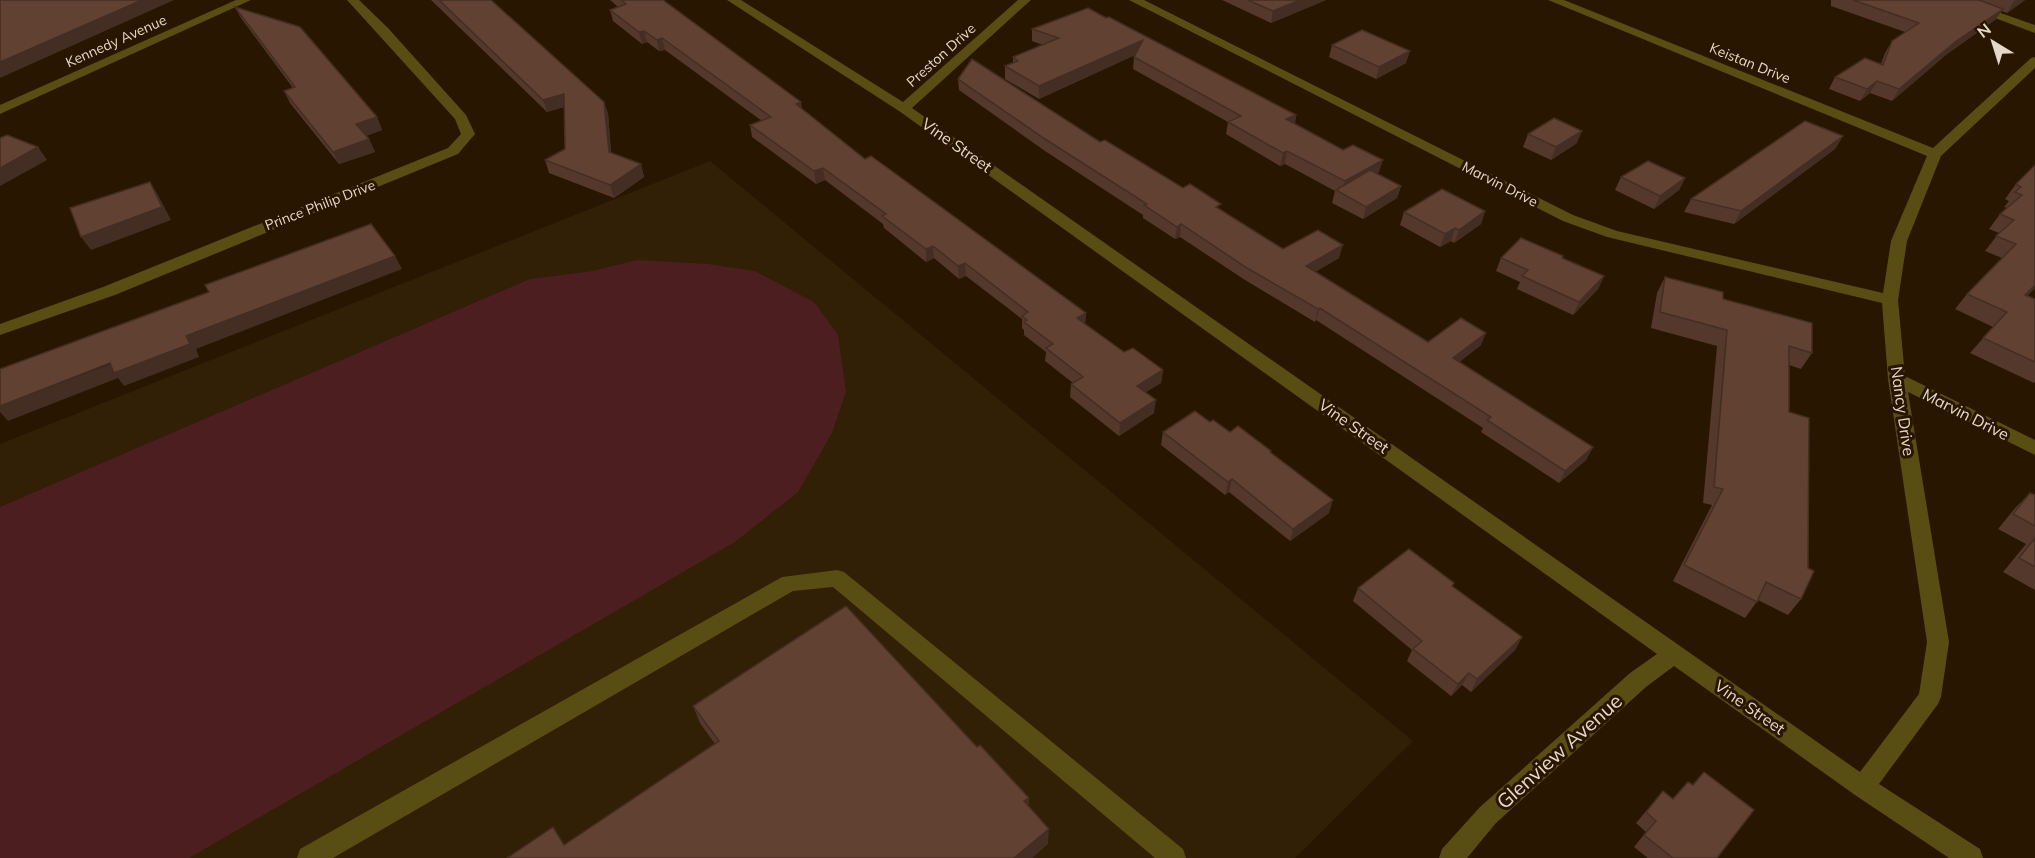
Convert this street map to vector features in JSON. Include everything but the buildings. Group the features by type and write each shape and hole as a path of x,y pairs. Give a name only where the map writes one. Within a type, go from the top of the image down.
{"street":[{"name":"Kennedy Avenue","path":"0,110 245,0"},
{"name":"Prince Philip Drive","path":"0,330 109,291 453,151 468,134 461,118 384,31 353,0"},
{"name":"Vine Street","path":"733,0 904,108 1863,787 1971,858"},
{"name":"Preston Drive","path":"904,108 1025,0"},
{"name":"Marvin Drive","path":"1135,0 1568,218 1612,234 1890,300"},
{"name":"Keistan Drive","path":"1554,0 1935,154"},
{"path":"1953,0 2035,29"},
{"name":"Nancy Drive","path":"1863,787 1930,698 1938,642 1897,379 1890,300 1899,242 1935,154 2035,60"},
{"name":"Marvin Drive","path":"1897,379 2035,448"},
{"path":"309,858 789,584 837,578 1174,858"},
{"name":"Glenview Avenue","path":"1451,858 1488,814 1638,680 1675,653"}],"shaded area":[{"path":"710,161 1413,741 1295,858 0,858 0,444"},
{"path":"637,260 708,264 755,271 814,302 838,335 846,392 832,433 798,492 735,542 189,858 0,858 0,507 530,279 593,271"}]}
